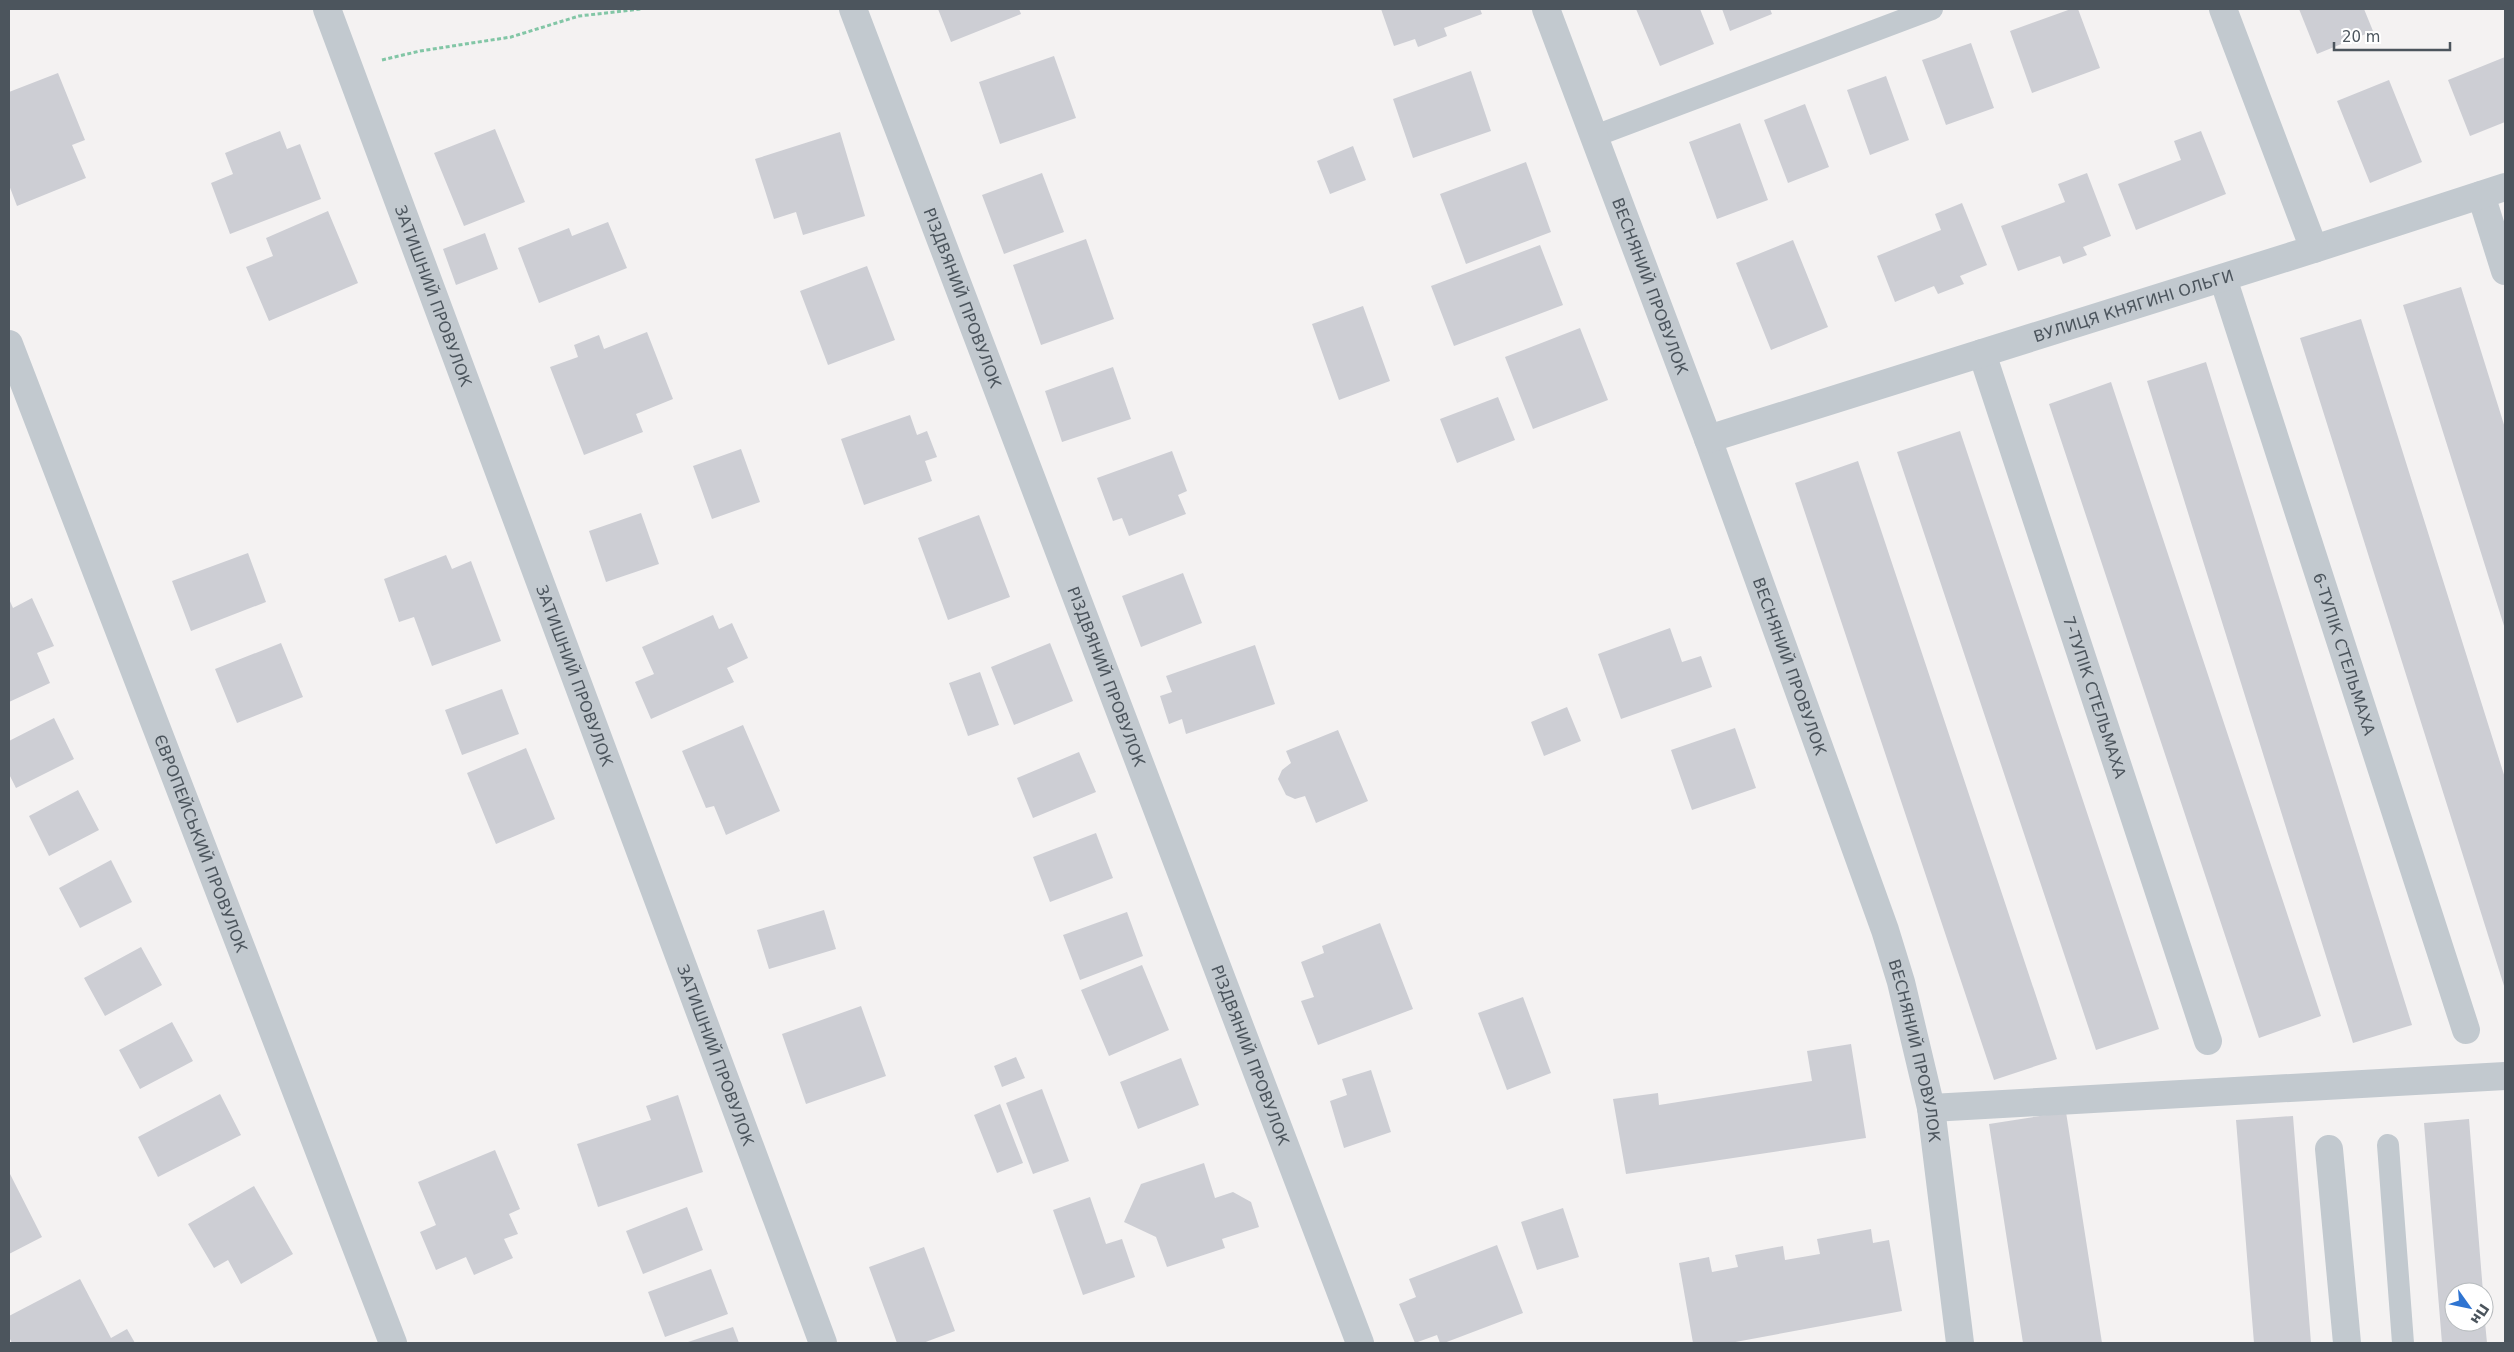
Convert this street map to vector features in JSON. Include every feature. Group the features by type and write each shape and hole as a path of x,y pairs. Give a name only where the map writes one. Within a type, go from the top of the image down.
{"street":[{"name":"ЗАТИШНИЙ ПРОВУЛОК","path":"327,9 823,1343"},
{"name":"РІЗДВЯНИЙ ПРОВУЛОК","path":"853,9 1360,1343"},
{"name":"ВЕСНЯНИЙ ПРОВУЛОК","path":"1546,9 1708,439 1902,982 1931,1108 1960,1343"},
{"path":"2223,9 2314,250"},
{"path":"2493,191 2505,272"},
{"name":"ВУЛИЦЯ КНЯГИНІ ОЛЬГИ","path":"1708,439 2314,250 2493,191"},
{"name":"6-ТУПІК СТЕЛЬМАХА","path":"2223,278 2466,1030"},
{"name":"ЄВРОПЕЙСЬКИЙ ПРОВУЛОК","path":"9,344 393,1343"},
{"name":"7-ТУПІК СТЕЛЬМАХА","path":"1982,353 2208,1041"},
{"path":"1931,1108 2505,1076"},
{"path":"2329,1149 2347,1343"}],"lane":[{"path":"1595,136 1932,9"},
{"path":"2388,1145 2402,1343"}],"path":[{"path":"349,67 420,51 511,36 579,16 641,9"}],"building":[{"path":"938,9 1019,9 1021,14 951,42"},
{"path":"1381,9 1480,9 1482,14 1444,28 1447,36 1418,47 1415,39 1394,46"},
{"path":"1636,9 1700,9 1714,44 1660,66"},
{"path":"1722,9 1770,9 1772,14 1730,31"},
{"path":"2071,9 2078,9 2100,68 2032,93 2010,31"},
{"path":"2299,9 2364,9 2373,31 2317,54"},
{"path":"1971,43 1994,108 1946,125 1922,60"},
{"path":"1054,56 1076,118 1000,144 979,82"},
{"path":"2505,57 2505,122 2470,136 2448,80"},
{"path":"1471,71 1491,131 1413,158 1393,99"},
{"path":"58,73 85,140 72,145 86,178 17,206 9,185 9,92"},
{"path":"1886,76 1909,140 1870,155 1847,90"},
{"path":"2389,80 2422,162 2370,183 2337,101"},
{"path":"1805,104 1829,167 1788,183 1764,120"},
{"path":"1740,123 1768,200 1717,219 1689,142"},
{"path":"495,129 525,202 464,226 434,153"},
{"path":"280,131 287,149 300,144 321,199 230,234 211,183 233,174 225,153"},
{"path":"2201,131 2226,194 2136,230 2118,184 2181,160 2174,141"},
{"path":"840,132 865,216 803,235 796,212 774,219 755,159"},
{"path":"1353,146 1366,180 1330,194 1317,161"},
{"path":"1526,162 1551,232 1466,264 1440,194"},
{"path":"1042,173 1064,232 1004,254 982,195"},
{"path":"2087,173 2111,236 2083,247 2087,255 2063,264 2060,256 2018,271 2001,226 2065,202 2058,184"},
{"path":"1962,203 1987,265 1960,276 1964,284 1938,294 1934,286 1895,302 1877,256 1941,230 1935,214"},
{"path":"328,211 358,283 269,321 246,267 273,256 266,238"},
{"path":"608,222 627,268 539,303 518,248 569,228 572,236"},
{"path":"485,233 498,269 456,285 443,249"},
{"path":"1086,239 1114,319 1041,345 1013,265"},
{"path":"1793,240 1828,327 1771,350 1736,263"},
{"path":"1540,245 1563,305 1454,346 1431,286"},
{"path":"867,266 895,340 828,365 800,291"},
{"path":"2461,287 2505,428 2505,629 2403,305"},
{"path":"1363,306 1390,381 1339,400 1312,324"},
{"path":"2361,319 2505,778 2505,989 2300,338"},
{"path":"1580,328 1608,400 1533,429 1505,357"},
{"path":"647,332 673,399 636,414 643,432 584,455 550,367 578,357 574,345 599,335 604,349"},
{"path":"2206,362 2412,1025 2353,1043 2147,381"},
{"path":"1113,367 1131,419 1062,442 1045,391"},
{"path":"2111,382 2321,1016 2259,1038 2049,404"},
{"path":"1498,397 1515,440 1457,463 1440,419"},
{"path":"910,415 917,435 927,431 937,457 925,461 932,481 864,505 841,439"},
{"path":"1960,431 2159,1029 2096,1050 1897,452"},
{"path":"741,449 760,502 712,519 693,466"},
{"path":"1172,451 1187,491 1178,495 1186,514 1129,536 1122,518 1113,521 1097,478"},
{"path":"1858,461 2057,1059 1994,1080 1795,483"},
{"path":"641,513 659,564 606,582 589,531"},
{"path":"979,515 1010,597 948,620 918,538"},
{"path":"248,553 266,602 191,631 172,581"},
{"path":"446,555 452,569 471,561 501,641 432,666 414,617 399,622 384,579"},
{"path":"1183,573 1202,623 1141,647 1122,596"},
{"path":"32,598 54,646 37,653 50,683 9,702 9,599 13,608"},
{"path":"713,615 719,629 732,623 748,658 727,668 734,682 651,719 635,682 654,674 642,647"},
{"path":"1670,628 1682,662 1701,656 1712,687 1621,719 1598,654"},
{"path":"281,643 303,697 237,723 215,669"},
{"path":"1050,643 1073,701 1014,725 991,667"},
{"path":"1255,645 1275,704 1186,734 1182,719 1169,724 1160,696 1172,692 1166,676"},
{"path":"980,672 999,725 968,736 949,683"},
{"path":"502,689 519,734 462,755 445,710"},
{"path":"1567,707 1581,741 1544,756 1531,722"},
{"path":"54,718 74,759 16,788 9,774 9,741"},
{"path":"743,725 780,811 726,835 714,806 706,808 682,751"},
{"path":"1735,728 1756,788 1692,810 1671,750"},
{"path":"1338,730 1368,801 1316,823 1305,796 1295,799 1286,795 1278,779 1282,770 1291,763 1286,751"},
{"path":"526,748 555,819 496,844 467,773"},
{"path":"1079,752 1096,792 1033,818 1017,778"},
{"path":"78,790 99,830 49,856 29,816"},
{"path":"1096,833 1113,878 1050,902 1033,857"},
{"path":"111,860 132,902 80,928 59,888"},
{"path":"824,910 836,949 769,969 757,930"},
{"path":"1127,912 1143,956 1080,980 1063,935"},
{"path":"1380,923 1413,1009 1318,1045 1301,1001 1314,997 1301,962 1324,953 1322,946"},
{"path":"141,947 162,985 105,1016 84,978"},
{"path":"1142,965 1169,1030 1109,1056 1081,990"},
{"path":"1523,997 1551,1073 1507,1090 1478,1013"},
{"path":"861,1006 886,1076 806,1104 782,1034"},
{"path":"172,1022 193,1061 140,1089 119,1050"},
{"path":"1851,1044 1866,1138 1626,1174 1613,1099 1658,1093 1659,1105 1812,1081 1807,1051"},
{"path":"1016,1057 1025,1078 1002,1087 994,1066"},
{"path":"1181,1058 1199,1105 1138,1129 1120,1082"},
{"path":"1371,1070 1391,1132 1344,1148 1330,1101 1347,1095 1342,1079"},
{"path":"1042,1089 1069,1161 1033,1174 1006,1103"},
{"path":"220,1094 241,1135 158,1177 138,1137"},
{"path":"678,1095 703,1172 598,1207 577,1144 651,1120 646,1106"},
{"path":"1000,1104 1023,1163 997,1173 974,1115"},
{"path":"2066,1112 2102,1343 2023,1343 1989,1124"},
{"path":"2293,1116 2311,1343 2254,1343 2236,1120"},
{"path":"2469,1119 2482,1282 2444,1282 2444,1332 2486,1332 2487,1343 2442,1343 2424,1123"},
{"path":"495,1150 520,1209 509,1214 518,1234 504,1239 513,1258 474,1275 466,1257 436,1270 420,1232 436,1225 418,1182"},
{"path":"1204,1163 1215,1198 1233,1192 1251,1202 1259,1227 1222,1239 1225,1248 1167,1267 1156,1237 1124,1222 1141,1184"},
{"path":"9,1172 42,1237 9,1254"},
{"path":"254,1186 293,1254 241,1284 228,1260 214,1268 188,1224"},
{"path":"1090,1197 1106,1244 1122,1239 1135,1277 1083,1295 1053,1210"},
{"path":"687,1207 703,1250 643,1274 626,1231"},
{"path":"1563,1208 1579,1257 1537,1270 1521,1222"},
{"path":"1871,1229 1873,1243 1889,1240 1902,1311 1730,1343 1693,1343 1679,1263 1709,1257 1712,1272 1738,1267 1735,1255 1783,1246 1785,1260 1820,1254 1817,1239"},
{"path":"1497,1245 1523,1313 1444,1343 1440,1343 1437,1335 1415,1343 1399,1304 1416,1297 1409,1279"},
{"path":"924,1247 955,1331 923,1343 897,1343 869,1267"},
{"path":"711,1269 728,1314 665,1337 648,1292"},
{"path":"80,1279 111,1338 127,1329 135,1343 12,1343 9,1337 9,1316"},
{"path":"733,1327 739,1343 685,1343"}]}
